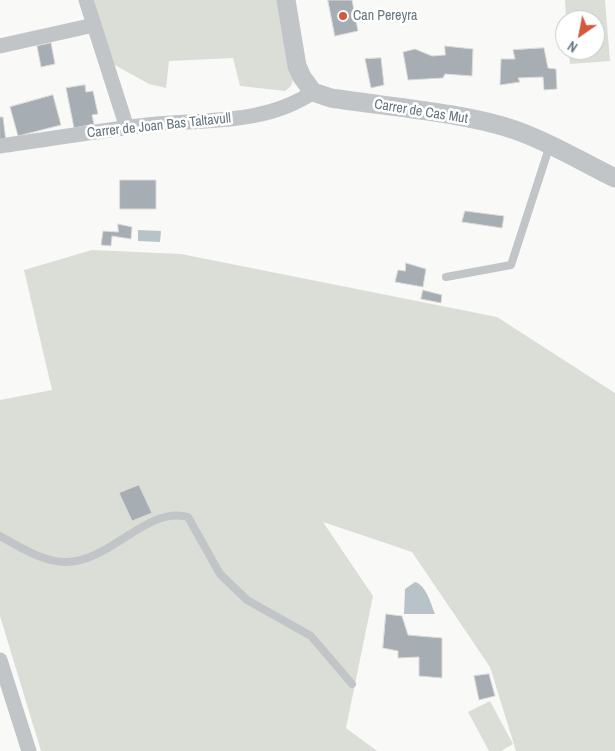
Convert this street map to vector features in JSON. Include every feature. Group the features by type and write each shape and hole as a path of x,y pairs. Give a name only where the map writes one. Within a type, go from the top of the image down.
{"street":[{"path":"86,0 127,128"},
{"path":"286,0 297,66 313,92"},
{"path":"0,46 94,25"},
{"name":"Carrer de Joan Bas Taltavull","path":"0,146 127,128 275,112 313,92"},
{"name":"Carrer de Cas Mut","path":"313,92 331,98 489,122 517,130 611,174"},
{"path":"0,660 7,706 29,751"}],"lane":[{"path":"446,277 511,265 550,145"},
{"path":"0,536 38,557 64,562 93,557 161,518 177,514 188,517 220,574 247,600 311,636 352,684"}],"shaded area":[{"path":"93,0 278,0 293,79 291,86 285,91 240,86 233,58 169,61 166,88 149,84 113,64"},
{"path":"565,0 605,0 610,61 570,64 570,60 605,60 605,10 566,10"},
{"path":"138,230 161,231 160,242 138,241"},
{"path":"92,250 181,254 497,317 615,393 615,751 516,751 490,667 412,552 323,522 373,596 346,728 377,751 41,751 0,616 0,400 52,390 24,270"},
{"path":"415,582 425,591 435,614 404,614 405,589"},
{"path":"490,701 513,744 501,751 489,751 468,712"}],"building":[{"name":"Can Pereyra","path":"328,0 352,0 358,31 335,36"},
{"path":"51,43 55,64 41,67 37,46"},
{"path":"445,46 473,49 472,76 445,74 443,78 408,80 403,52 415,49 432,56 445,55"},
{"path":"544,48 548,68 556,69 557,89 544,90 543,77 518,78 520,82 500,85 501,59 515,59 513,50"},
{"path":"381,58 384,85 371,88 365,59"},
{"path":"85,85 86,92 93,91 98,114 92,115 94,124 74,128 66,88"},
{"path":"53,95 61,125 18,136 10,107"},
{"path":"0,117 3,117 6,142 0,143"},
{"path":"120,180 156,180 156,209 120,209"},
{"path":"465,211 504,216 502,228 462,222"},
{"path":"118,224 132,227 131,239 112,236 111,246 101,245 103,231 118,232"},
{"path":"406,263 426,269 423,287 395,282 398,270 405,271"},
{"path":"423,290 442,295 441,303 421,299"},
{"path":"139,485 152,513 132,521 119,493"},
{"path":"386,614 402,616 408,635 442,638 442,678 419,676 419,657 398,658 398,651 383,648"},
{"path":"489,674 495,696 479,700 474,676"}],"place":[{"name":"Can Pereyra","path":"343,16"}]}
